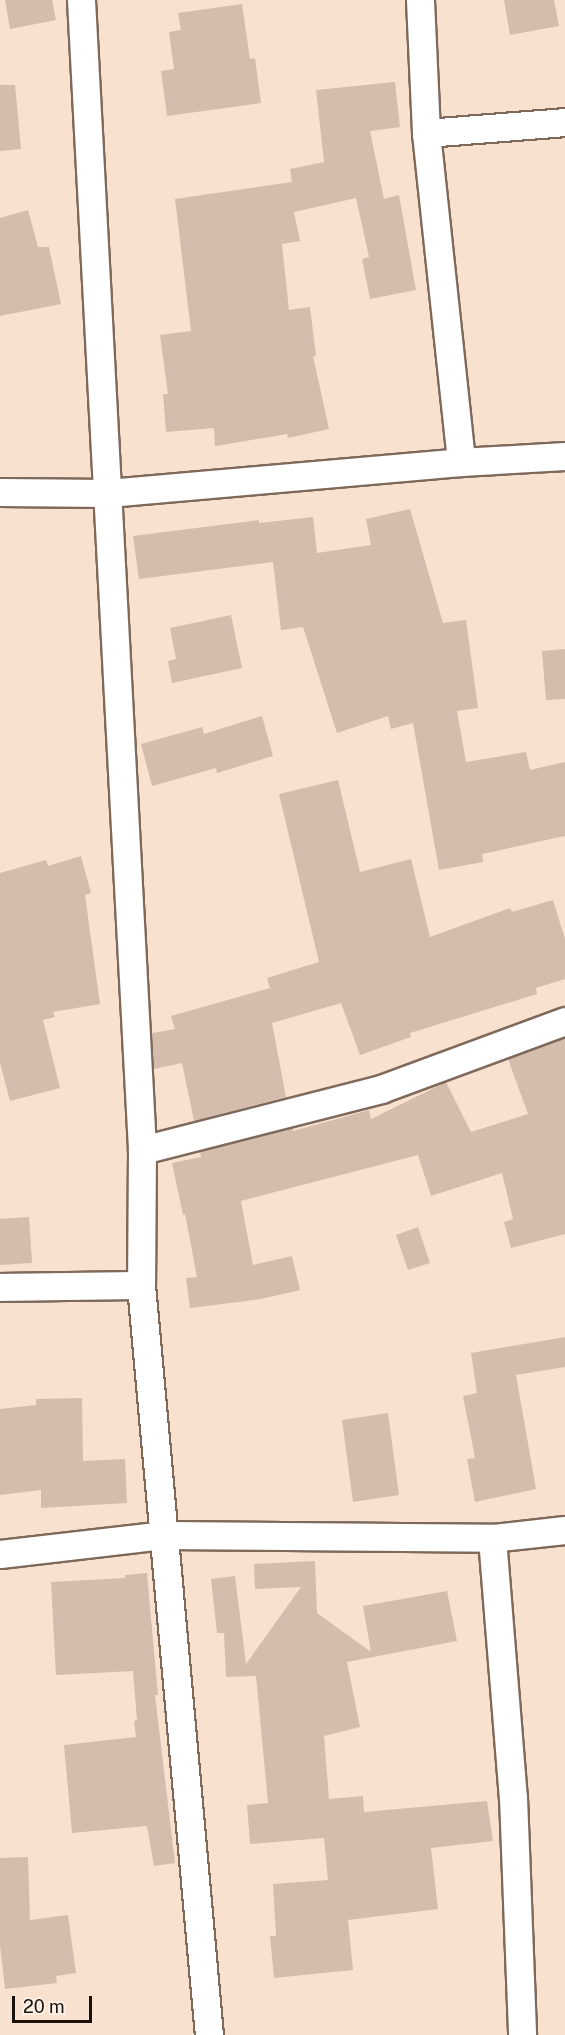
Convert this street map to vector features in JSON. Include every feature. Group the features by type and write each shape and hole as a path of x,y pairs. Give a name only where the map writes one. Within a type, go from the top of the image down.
{"street":[{"path":"81,0 142,1150 141,1285 209,2035"},
{"path":"420,0 426,133 461,462"},
{"path":"426,133 565,122"},
{"path":"0,492 108,493 461,462 565,456"},
{"path":"142,1150 381,1089 565,1022"},
{"path":"0,1287 141,1285"},
{"path":"0,1554 165,1534 492,1538 565,1530"},
{"path":"492,1538 513,1797 522,2035"}],"building":[{"path":"5,0 52,0 56,20 10,29"},
{"path":"504,0 554,0 559,26 510,35"},
{"path":"242,4 250,59 255,58 261,103 167,116 161,71 174,69 169,32 181,30 178,13"},
{"path":"395,82 400,127 370,131 384,199 399,195 416,290 370,299 362,259 369,257 356,198 294,212 300,241 282,244 289,310 310,307 316,356 313,356 329,429 288,438 287,434 215,446 214,428 166,432 163,394 168,394 160,335 191,331 175,199 292,182 290,169 324,162 316,90"},
{"path":"0,85 15,85 21,149 0,151"},
{"path":"28,210 38,247 49,247 61,304 0,316 0,218"},
{"path":"410,509 443,623 466,620 478,708 457,711 466,762 526,752 530,770 565,762 565,836 482,854 483,862 439,870 413,723 391,729 388,716 337,733 303,627 281,630 273,562 139,579 133,536 259,520 259,523 313,517 317,553 371,545 366,519"},
{"path":"231,615 242,668 172,683 168,661 176,659 170,628"},
{"path":"565,649 565,699 546,700 542,651"},
{"path":"262,716 273,756 217,773 216,768 152,786 141,744 202,727 204,734"},
{"path":"338,780 360,872 411,859 430,937 510,908 512,912 553,900 565,939 565,979 536,988 537,994 410,1033 411,1037 360,1055 341,1003 272,1023 286,1097 194,1121 182,1063 154,1069 152,1033 175,1029 171,1016 270,988 267,978 319,962 279,794"},
{"path":"81,856 91,893 85,895 100,1004 53,1012 55,1017 43,1020 60,1088 10,1101 0,1063 0,873 46,860 48,866"},
{"path":"565,1038 565,1234 511,1248 504,1222 513,1219 502,1173 431,1196 418,1155 241,1201 253,1265 292,1256 300,1290 261,1299 190,1308 186,1278 197,1277 172,1163 201,1157 200,1151 293,1128 293,1131 369,1110 371,1119 446,1082 471,1132 528,1114 508,1059"},
{"path":"29,1217 32,1263 0,1265 0,1219"},
{"path":"418,1227 430,1263 408,1270 396,1235"},
{"path":"565,1337 565,1367 516,1375 536,1489 475,1502 467,1459 475,1458 463,1396 477,1393 471,1353"},
{"path":"82,1398 83,1461 125,1459 127,1503 41,1508 41,1490 0,1495 0,1409 36,1405 36,1399"},
{"path":"388,1413 399,1495 353,1502 342,1420"},
{"path":"315,1561 317,1613 371,1652 363,1606 447,1591 457,1641 347,1662 360,1727 324,1736 329,1799 363,1796 364,1812 487,1801 493,1841 431,1848 438,1909 348,1920 353,1970 274,1978 270,1936 276,1936 273,1884 328,1880 324,1838 250,1844 247,1805 268,1803 256,1676 226,1677 224,1633 217,1633 211,1579 235,1576 246,1664 301,1587 255,1589 254,1564"},
{"path":"147,1573 158,1695 155,1695 175,1863 154,1866 147,1826 72,1833 64,1745 136,1737 133,1671 56,1675 51,1582 125,1578 125,1575"},
{"path":"28,1857 30,1920 68,1915 76,1973 56,1976 57,1983 5,1989 0,1945 0,1858"}]}
